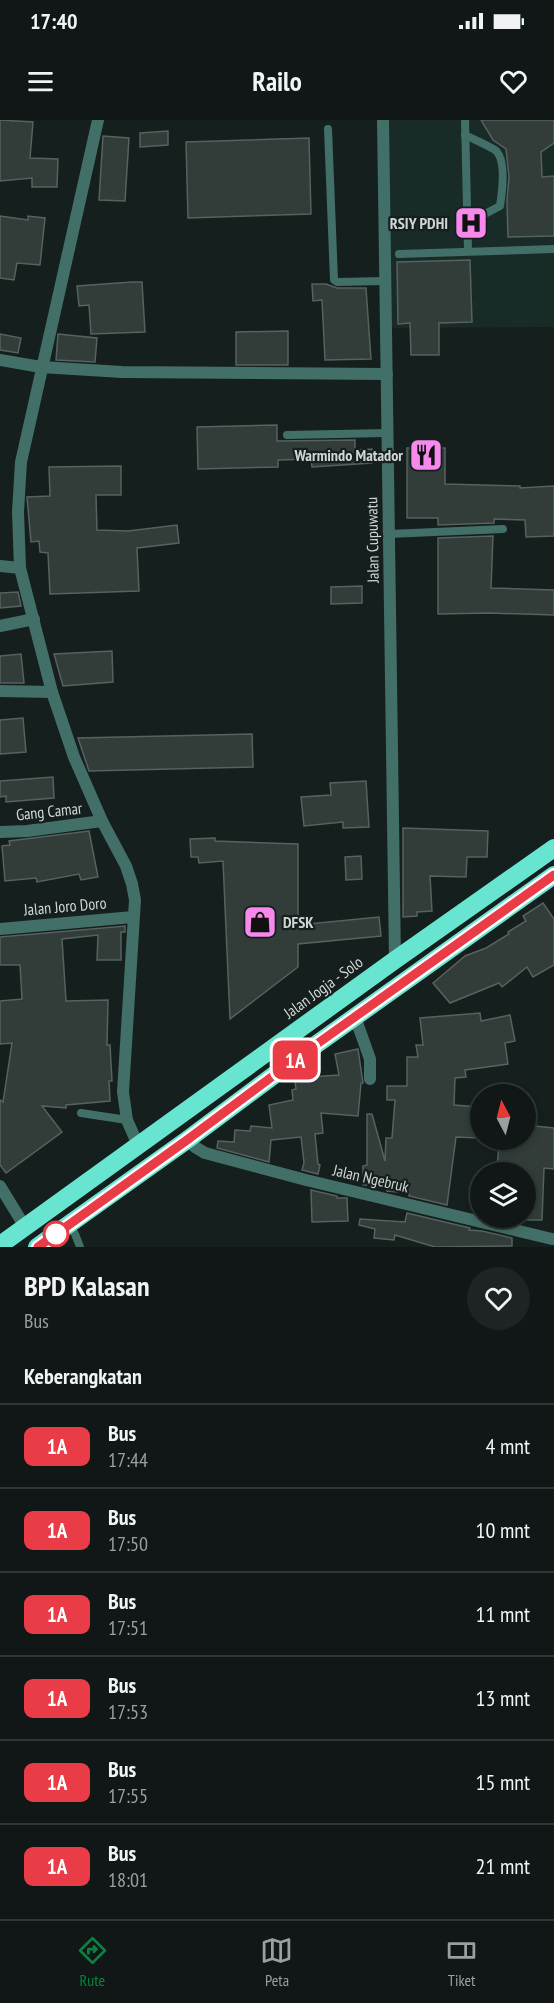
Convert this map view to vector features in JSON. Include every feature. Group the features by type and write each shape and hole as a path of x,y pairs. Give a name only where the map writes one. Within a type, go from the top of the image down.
{"highway":[{"name":"Jalan Jogja - Solo","path":"0,1245 280,1042 554,848"},
{"path":"38,1247 354,1017 554,876"},
{"path":"280,1042 293,1061"}],"street":[{"path":"98,120 21,462 18,512 20,568 52,692 74,757 132,884 135,900 123,1092 127,1120 138,1145"},
{"name":"Jalan Cupuwatu","path":"383,120 395,960"},
{"path":"0,360 41,367 123,372 387,374"},
{"path":"0,566 20,568"},
{"path":"0,626 34,619"},
{"path":"0,691 52,692"},
{"name":"Gang Camar","path":"0,832 27,831 102,821"},
{"name":"Jalan Joro Doro","path":"0,929 133,916"},
{"path":"354,1017 370,1059 370,1079"},
{"name":"Jalan Ngebruk","path":"187,1140 205,1153 306,1180 552,1239"},
{"path":"0,1186 25,1227"}],"lane":[{"path":"465,120 468,250"},
{"path":"328,129 334,280 337,282 385,281"},
{"path":"465,135 498,152 502,160 503,184 501,206 468,223"},
{"path":"399,254 554,249"},
{"path":"287,435 387,433"},
{"path":"389,534 503,529"},
{"path":"81,1113 127,1120"},
{"path":"69,1224 80,1247"}],"shaded area":[{"name":"RSIY PDHI","path":"385,120 554,120 554,327 392,328"}],"building":[{"path":"0,120 33,122 30,158 58,159 57,187 32,187 32,178 0,181"},
{"path":"481,120 554,120 554,143 541,152 542,177 554,176 554,236 508,237 509,177 506,149 493,140"},
{"path":"168,131 168,145 140,147 140,133"},
{"path":"103,136 129,138 125,201 99,200"},
{"path":"309,138 311,214 188,218 186,142"},
{"path":"0,216 28,220 28,216 45,218 40,265 17,263 14,280 0,278"},
{"path":"470,260 472,322 439,323 439,355 411,355 410,323 398,324 397,262"},
{"path":"142,282 145,332 91,334 89,305 79,306 77,286"},
{"path":"312,284 326,284 337,288 366,288 371,359 325,360 322,300 313,301"},
{"path":"288,331 288,365 236,365 236,332"},
{"path":"0,334 21,338 18,353 0,350"},
{"path":"58,334 97,338 95,362 56,360"},
{"path":"277,425 277,441 355,440 355,450 372,449 372,463 312,467 311,459 278,460 278,467 198,469 197,427"},
{"path":"407,448 445,448 445,484 520,486 520,488 554,486 554,536 526,537 525,520 494,519 494,523 438,525 438,518 407,518"},
{"path":"121,466 121,495 96,495 97,530 128,531 177,525 179,543 137,548 139,591 50,594 48,553 40,552 39,541 31,542 27,497 50,496 49,467"},
{"path":"493,536 491,588 554,590 554,615 438,614 438,538"},
{"path":"362,586 362,603 331,604 331,587"},
{"path":"18,592 21,606 0,608 0,593"},
{"path":"112,651 113,682 63,686 54,654"},
{"path":"21,654 24,683 0,683 0,656"},
{"path":"23,718 26,752 0,754 0,720"},
{"path":"252,734 253,767 89,771 78,738"},
{"path":"53,777 54,798 6,802 6,796 0,797 0,781"},
{"path":"366,781 369,827 343,828 343,822 304,826 301,797 331,795 330,783"},
{"path":"403,828 488,831 487,857 467,857 466,877 430,876 432,911 417,912 417,916 403,917"},
{"path":"89,831 98,877 81,880 79,874 37,882 36,878 5,881 2,846 10,845 9,841"},
{"path":"215,838 215,841 298,844 298,925 379,917 381,936 298,944 298,967 230,1019 223,861 199,863 198,857 191,857 190,839"},
{"path":"361,856 362,879 346,880 345,857"},
{"path":"543,903 554,919 554,965 533,977 527,967 502,987 499,983 450,1003 433,983 465,956 486,948 509,934 508,932 526,921 523,916"},
{"path":"125,926 125,932 121,932 121,960 97,960 98,935 62,939 66,1001 108,1000 107,1045 110,1045 112,1081 109,1081 110,1101 66,1105 66,1108 42,1106 62,1132 6,1173 0,1165 0,1100 3,1102 12,1043 0,1044 0,1001 22,999 20,965 0,965 0,937"},
{"path":"480,1013 481,1021 510,1015 515,1041 505,1043 508,1064 465,1070 466,1077 455,1078 454,1105 470,1106 470,1138 456,1137 447,1205 409,1196 409,1193 387,1191 388,1185 363,1185 363,1166 367,1165 367,1114 372,1114 385,1161 386,1138 392,1138 395,1100 387,1100 387,1086 407,1086 407,1057 418,1057 416,1045 423,1045 420,1018"},
{"path":"358,1049 363,1083 361,1083 358,1116 321,1113 323,1133 315,1134 318,1164 320,1165 318,1174 302,1170 304,1163 301,1137 271,1140 269,1162 217,1148 218,1141 234,1142 235,1130 250,1131 251,1126 272,1128 269,1105 293,1100 292,1090 296,1089 294,1076 339,1075 335,1054"},
{"path":"536,1126 554,1128 554,1169 544,1168 542,1220 536,1220 536,1162 498,1162 498,1150 536,1150"},
{"path":"311,1190 337,1196 337,1198 347,1198 348,1221 312,1222"},
{"path":"407,1213 470,1228 469,1230 512,1238 512,1246 435,1247 395,1235 394,1240 374,1238 375,1229 359,1225 360,1219 405,1222"}],"bus line":[{"name":"1A","path":"38,1247 554,875"}],"place":[{"name":"RSIY PDHI","path":"471,223"},
{"name":"Warmindo Matador","path":"426,455"},
{"name":"DFSK","path":"260,922"}]}
